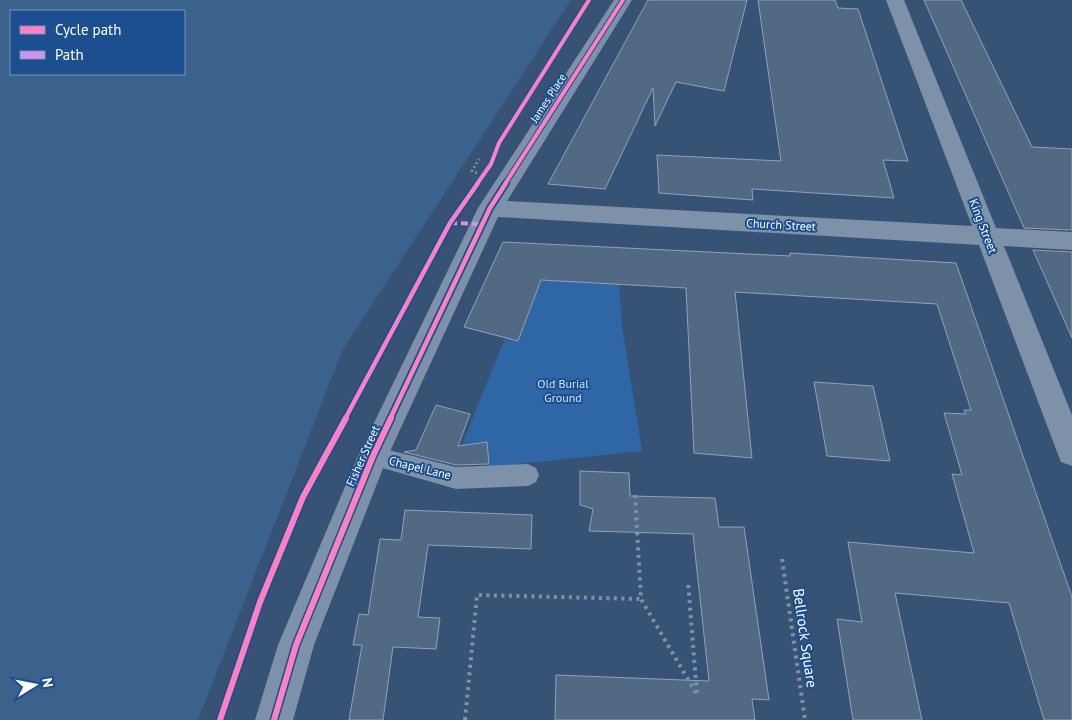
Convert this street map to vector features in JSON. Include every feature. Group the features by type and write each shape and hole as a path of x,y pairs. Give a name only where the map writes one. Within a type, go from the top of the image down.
{"street":[{"name":"James Place","path":"490,208 623,0"},
{"name":"King Street","path":"895,0 1072,452"},
{"name":"Church Street","path":"490,208 1072,241"},
{"name":"Fisher Street","path":"274,720 296,645 373,456 490,208"}],"lane":[{"name":"Chapel Lane","path":"373,456 456,478 528,475"}],"path":[{"path":"636,495 641,599 697,695 688,582"},
{"path":"465,720 477,594 641,599"}],"green space":[{"name":"Old Burial Ground","path":"541,280 619,284 622,326 642,451 489,467 486,442 462,445 505,338 518,340"}],"shaded area":[{"path":"0,0 571,0 343,349 198,720 0,720"}],"building":[{"path":"648,0 747,0 724,91 676,82 655,126 653,88 605,189 548,184"},
{"path":"758,0 835,0 838,8 858,9 908,161 883,160 894,198 752,189 753,200 659,193 657,155 781,161"},
{"path":"924,0 961,0 1032,147 1072,149 1072,230 1024,228"},
{"path":"503,242 790,256 790,253 956,263 1072,597 1072,720 1044,720 1009,603 895,593 922,720 853,720 837,619 862,622 848,542 974,553 952,474 962,475 944,413 966,414 964,410 971,410 937,304 735,292 752,458 694,453 686,288 541,280 518,341 464,327"},
{"path":"1033,250 1072,252 1072,338"},
{"path":"814,382 873,386 890,461 827,456"},
{"path":"436,405 470,414 458,446 487,442 489,464 456,465 404,452 416,450"},
{"path":"580,471 629,473 630,496 715,498 719,527 744,527 769,700 752,699 755,720 555,720 556,675 709,681 693,534 589,531 593,509 580,505"},
{"path":"405,510 532,515 531,549 428,545 418,617 440,618 436,649 393,647 383,720 349,720 362,645 353,645 359,614 368,615 380,539 401,540"}],"marked path":[{"path":"450,223 483,224"}],"cycle path":[{"path":"220,720 260,602 303,497 450,223 491,164 499,143 589,0"},
{"path":"274,720 296,645 373,456 490,208 623,0"}]}
